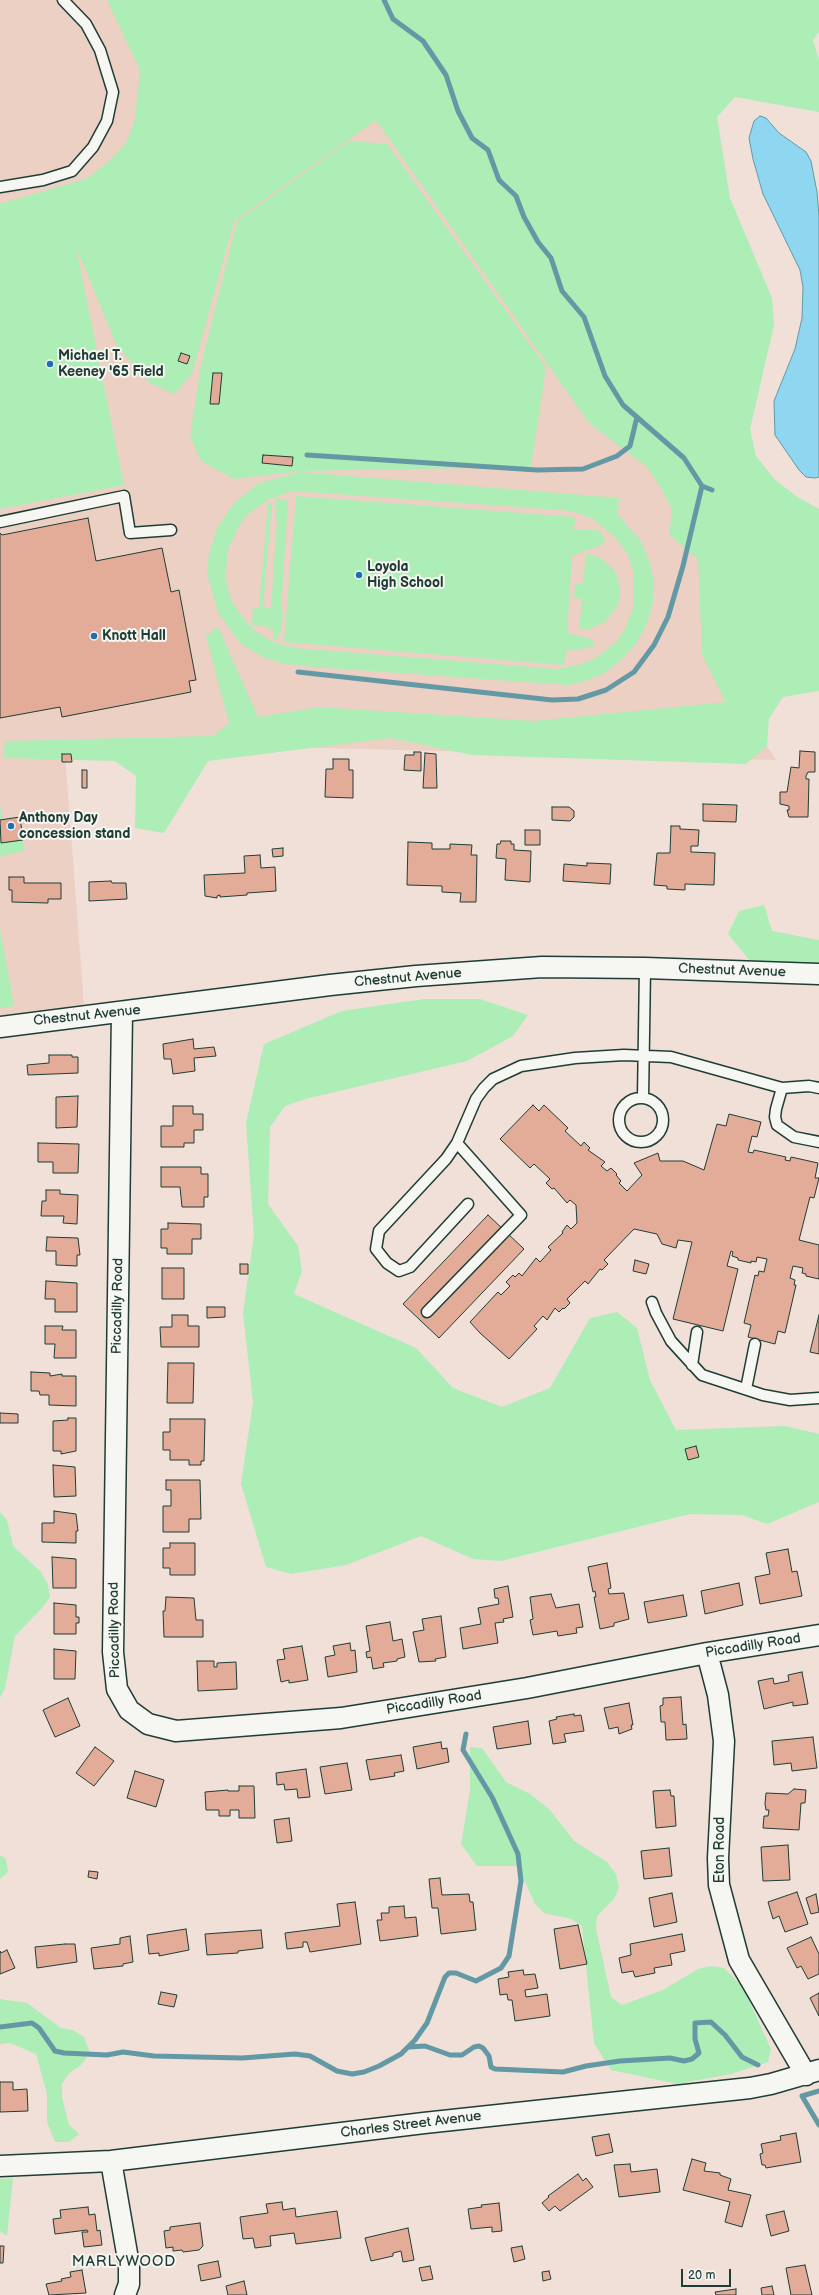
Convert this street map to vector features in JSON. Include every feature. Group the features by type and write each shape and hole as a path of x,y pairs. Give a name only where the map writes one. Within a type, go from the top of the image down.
{"street":[{"name":"Chestnut Avenue","path":"0,1027 416,976 542,967 645,968 819,974"},
{"name":"Piccadilly Road","path":"122,1012 113,1652 117,1689 129,1710 148,1724 176,1731 341,1718 527,1688 707,1654 819,1635"},
{"name":"Eton Road","path":"707,1654 718,1694 724,1741 718,1858 719,1885 740,1960 812,2073"},
{"name":"Charles Street Avenue","path":"0,2166 111,2162 393,2126 750,2088 812,2073"},
{"path":"111,2162 129,2265 129,2284 125,2295"}],"lane":[{"path":"0,187 43,180 72,171 93,147 107,121 113,92 100,50 86,24 63,0"},
{"path":"0,522 124,496 130,533 171,530"},
{"path":"643,1098 645,968"},
{"path":"468,1204 410,1267 399,1271 387,1263 376,1249 379,1231 446,1159 457,1143 476,1098 493,1079 521,1066 575,1058 624,1055 671,1057 782,1088 810,1086 819,1088"},
{"path":"782,1088 775,1117 778,1124 794,1137 819,1142"},
{"path":"643,1098 656,1104 660,1110 662,1123 656,1136 650,1140 637,1141 624,1134 619,1120 624,1107 629,1102 643,1098"},
{"path":"427,1312 521,1215 457,1143"},
{"path":"652,1302 656,1314 671,1341 702,1375 746,1390 790,1400 819,1398"},
{"path":"692,1365 697,1332"},
{"path":"746,1390 755,1344"}],"shaded area":[{"name":"Loyola High School","path":"0,0 400,0 721,488 714,662 776,760 64,741 84,1005 0,1016"}],"green space":[{"path":"107,0 819,0 819,32 813,40 819,60 819,112 735,97 717,117 730,198 772,298 774,325 750,429 756,456 774,479 796,496 819,509 819,691 783,697 769,719 767,746 746,764 472,755 390,738 208,761 164,833 135,828 136,776 115,761 3,758 5,741 214,736 229,723 206,636 218,627 258,717 319,707 534,721 726,702 702,655 698,559 669,535 672,510 661,488 647,467 589,423 376,120 234,221 192,374 174,394 150,383 117,346 76,247 124,485 0,509 0,204 88,178 109,161 126,143 135,120 140,70"},
{"path":"349,141 387,144 546,367 531,467 302,471 234,479 201,461 190,436 201,365 237,221"},
{"path":"300,472 619,498 618,515 640,540 650,563 654,582 653,603 646,625 636,644 621,660 605,673 585,681 568,685 314,667 284,664 263,657 241,644 218,613 207,573 209,554 217,528 234,503 259,483","holes":["293,491 575,512 593,519 617,539 628,555 634,573 634,605 627,625 617,641 596,658 582,664 557,669 297,648 274,643 255,631 247,623 232,602 226,581 227,552 239,526 247,515 269,499"]},
{"path":"296,496 575,517 574,530 595,530 602,533 605,540 601,545 572,556 567,633 594,640 593,647 566,651 564,665 284,642"},
{"path":"276,498 288,501 281,611 283,611 281,633 278,633 277,641 273,640 274,630 270,630 270,627 252,625 253,607 259,607 268,504 272,504 263,607 271,608 277,520 275,520"},
{"path":"586,554 601,558 614,570 618,578 620,595 618,605 606,621 588,630 579,630 582,599 574,598 575,584 583,584"},
{"name":"Anthony Day concession stand","path":"0,805 2,819 20,817 24,851 0,856"},
{"path":"764,905 772,931 819,940 819,968 754,966 728,934 739,911"},
{"path":"0,929 14,1006 0,1008"},
{"path":"424,999 480,999 528,1015 513,1036 467,1061 309,1098 285,1106 270,1127 268,1204 298,1246 302,1271 294,1294 416,1348 453,1388 502,1407 550,1388 590,1318 617,1312 637,1328 650,1380 676,1430 785,1426 819,1434 819,1502 767,1524 742,1515 690,1514 501,1561 473,1559 421,1536 346,1565 291,1574 266,1567 241,1484 253,1402 243,1313 254,1234 246,1123 264,1044 342,1011"},
{"path":"0,1512 7,1520 13,1546 41,1572 48,1585 50,1597 42,1608 15,1636 5,1688 0,1698"},
{"path":"470,1747 482,1748 506,1782 530,1794 550,1810 574,1841 607,1862 616,1874 619,1887 614,1899 597,1916 596,1929 611,1997 622,2005 663,1990 698,1969 711,1966 724,1968 743,1987 771,2049 768,2062 731,2074 677,2084 611,2070 594,2043 582,1926 571,1919 544,1913 535,1904 518,1866 477,1866 461,1844 470,1790"},
{"path":"0,1855 6,1859 8,1872 0,1879"},
{"path":"0,1999 27,2003 61,2028 73,2030 84,2037 90,2053 80,2066 69,2073 62,2084 62,2097 69,2125 79,2134 69,2142 55,2142 47,2122 47,2094 36,2054 10,2043 0,2044"},
{"path":"13,2178 7,2236 0,2231 0,2179"}],"water":[{"path":"760,116 766,118 779,133 806,152 811,161 817,192 819,216 819,477 815,478 806,477 799,470 775,435 774,401 795,349 802,318 803,287 800,270 763,194 753,159 749,138 754,121"}],"building":[{"path":"181,353 190,356 187,364 178,361"},
{"path":"213,373 222,373 219,404 210,404"},
{"path":"263,455 293,457 292,466 262,463"},
{"name":"Knott Hall","path":"88,518 96,561 162,548 171,592 179,590 196,680 189,681 191,692 62,717 60,707 0,718 0,533 2,535"},
{"path":"800,751 815,752 815,772 808,772 806,776 806,779 809,779 808,817 789,817 787,810 789,810 789,806 780,804 780,792 787,792 791,767 799,768"},
{"path":"414,752 421,752 421,771 404,770 405,755 414,755"},
{"path":"425,753 436,754 437,788 423,788"},
{"path":"62,754 71,754 72,762 62,762"},
{"path":"333,759 349,759 349,770 353,770 353,798 325,797 326,769 333,769"},
{"path":"82,770 87,770 87,788 82,788"},
{"path":"703,804 737,805 736,822 703,821"},
{"path":"552,807 569,807 574,811 574,817 570,821 552,820"},
{"name":"Anthony Day concession stand","path":"20,817 23,840 1,843 0,820"},
{"path":"671,826 680,826 680,829 699,830 698,846 691,846 691,852 715,853 714,885 685,884 685,890 667,889 667,886 654,885 657,853 670,853"},
{"path":"525,830 540,830 540,845 525,845"},
{"path":"501,841 511,841 511,844 514,844 514,850 531,851 530,882 505,880 506,859 496,858 497,844 500,844"},
{"path":"408,842 432,843 432,849 450,849 450,844 472,845 471,855 477,855 476,902 460,902 461,893 442,892 442,886 407,885"},
{"path":"283,848 283,856 273,857 272,849"},
{"path":"260,855 261,868 275,867 276,891 220,897 220,895 217,896 217,898 205,896 204,875 245,873 244,856"},
{"path":"587,863 611,864 610,884 563,881 564,864 587,866"},
{"path":"9,877 24,877 24,883 61,883 61,899 48,899 48,903 12,902 12,890 9,890"},
{"path":"111,881 112,883 126,883 127,899 89,901 89,882"},
{"path":"193,1039 194,1049 214,1047 216,1056 194,1058 195,1071 173,1074 171,1059 164,1059 163,1044"},
{"path":"49,1055 72,1055 72,1057 78,1057 78,1073 28,1075 27,1065 49,1063"},
{"path":"78,1096 77,1127 56,1128 56,1097"},
{"path":"533,1105 539,1111 544,1105 568,1128 565,1131 581,1146 584,1142 590,1148 588,1150 605,1162 601,1166 607,1171 611,1168 617,1174 616,1175 621,1181 619,1183 627,1191 642,1175 634,1163 658,1153 660,1161 683,1161 704,1170 717,1124 726,1126 729,1114 761,1122 757,1137 752,1136 748,1152 753,1153 754,1150 786,1157 785,1160 790,1161 791,1157 818,1163 815,1178 819,1178 814,1198 810,1197 799,1240 819,1245 819,1279 806,1276 806,1274 802,1273 803,1268 793,1266 790,1278 795,1280 794,1285 796,1285 785,1333 778,1331 775,1344 748,1337 751,1325 744,1323 755,1275 758,1276 759,1271 764,1272 767,1259 757,1257 756,1262 751,1261 751,1263 738,1260 738,1258 732,1256 733,1252 731,1251 727,1266 738,1269 723,1331 673,1319 692,1242 678,1240 676,1248 662,1244 657,1234 634,1229 604,1260 608,1264 602,1270 600,1269 588,1284 585,1281 567,1299 570,1303 564,1309 563,1308 559,1312 555,1308 547,1320 543,1316 534,1326 537,1329 509,1359 480,1333 470,1322 498,1292 501,1295 510,1286 506,1282 513,1275 515,1277 519,1273 522,1276 536,1258 540,1262 551,1250 548,1247 563,1233 562,1232 567,1225 571,1229 577,1223 576,1205 570,1200 567,1203 554,1188 552,1189 546,1183 550,1179 534,1164 530,1168 500,1139"},
{"path":"173,1106 193,1106 193,1114 203,1114 203,1130 194,1130 194,1143 184,1143 184,1147 161,1147 161,1126 173,1126"},
{"path":"38,1143 79,1144 78,1173 53,1173 53,1162 38,1162"},
{"path":"161,1167 201,1167 201,1174 208,1174 208,1197 204,1197 204,1207 182,1207 180,1187 161,1187"},
{"path":"46,1190 60,1190 60,1194 78,1195 77,1224 63,1223 64,1216 41,1216 42,1201 46,1201"},
{"path":"488,1215 524,1249 439,1338 403,1304"},
{"path":"168,1223 201,1224 201,1239 192,1239 192,1254 167,1254 167,1248 161,1248 161,1229 168,1229"},
{"path":"47,1237 78,1238 80,1255 77,1255 77,1266 56,1265 56,1251 46,1251"},
{"path":"635,1260 649,1264 646,1274 633,1271"},
{"path":"240,1264 248,1264 248,1274 240,1274"},
{"path":"162,1268 184,1268 184,1299 162,1299"},
{"path":"46,1281 77,1283 77,1312 55,1312 55,1299 45,1299"},
{"path":"207,1307 225,1307 225,1317 207,1318"},
{"path":"172,1315 188,1315 188,1326 199,1326 199,1347 161,1347 160,1327 172,1327"},
{"path":"819,1315 819,1354 810,1352"},
{"path":"45,1326 63,1326 62,1330 76,1330 76,1358 54,1358 55,1344 45,1344"},
{"path":"168,1363 194,1363 193,1403 167,1403"},
{"path":"31,1372 50,1373 50,1376 62,1374 62,1376 76,1376 76,1406 49,1405 49,1395 40,1395 39,1391 31,1391"},
{"path":"0,1413 18,1414 18,1423 0,1423"},
{"path":"68,1418 76,1418 76,1451 61,1454 61,1451 53,1451 53,1421 68,1420"},
{"path":"170,1419 205,1419 204,1461 201,1461 201,1465 189,1465 189,1460 170,1460 170,1450 163,1450 163,1432 170,1432"},
{"path":"696,1446 699,1457 688,1460 685,1449"},
{"path":"53,1465 75,1467 76,1496 54,1497"},
{"path":"166,1480 200,1480 201,1519 189,1519 189,1532 163,1532 163,1506 171,1506 171,1490 166,1490"},
{"path":"54,1511 76,1514 78,1531 76,1531 76,1543 42,1542 42,1523 54,1523"},
{"path":"170,1543 195,1543 195,1575 170,1575 170,1568 163,1568 163,1548 170,1548"},
{"path":"788,1549 792,1572 797,1571 802,1596 760,1604 755,1577 770,1574 766,1553"},
{"path":"52,1557 76,1559 76,1588 53,1588"},
{"path":"607,1563 611,1588 608,1589 609,1594 624,1593 629,1619 614,1623 614,1626 600,1629 594,1597 596,1597 595,1591 593,1592 588,1567"},
{"path":"739,1583 743,1605 705,1614 701,1591"},
{"path":"508,1586 513,1617 503,1619 504,1622 495,1623 498,1643 463,1649 460,1628 481,1624 478,1608 499,1604 498,1598 495,1598 494,1589"},
{"path":"551,1594 556,1608 579,1604 583,1627 576,1628 577,1633 558,1636 557,1631 533,1635 530,1620 533,1619 530,1597"},
{"path":"683,1595 687,1616 648,1623 644,1602"},
{"path":"166,1597 194,1598 196,1620 203,1620 203,1637 164,1637 163,1611 165,1611"},
{"path":"54,1603 76,1605 76,1617 79,1617 79,1623 76,1623 76,1634 54,1634"},
{"path":"441,1616 446,1657 435,1659 436,1661 419,1662 413,1632 424,1630 422,1619"},
{"path":"390,1622 393,1641 402,1639 405,1657 397,1659 397,1661 383,1663 384,1667 373,1669 371,1657 367,1658 366,1652 370,1651 366,1626"},
{"path":"350,1643 351,1651 355,1650 357,1672 328,1677 325,1657 335,1655 333,1646"},
{"path":"302,1646 308,1680 289,1683 289,1680 281,1682 277,1660 285,1659 283,1649"},
{"path":"54,1649 76,1651 75,1679 54,1679"},
{"path":"197,1661 214,1661 214,1667 217,1667 217,1663 236,1662 237,1689 198,1691"},
{"path":"802,1672 808,1704 793,1706 793,1702 764,1709 758,1681 773,1678 774,1684 789,1681 788,1675"},
{"path":"681,1697 683,1725 686,1724 687,1739 666,1740 665,1722 661,1722 660,1706 663,1705 663,1698"},
{"path":"68,1698 80,1726 55,1737 43,1710"},
{"path":"629,1703 633,1725 631,1725 632,1729 619,1734 618,1727 609,1729 604,1708"},
{"path":"574,1714 574,1716 581,1715 584,1731 564,1734 566,1742 553,1744 549,1721 557,1719 556,1717"},
{"path":"528,1721 531,1744 497,1749 493,1727"},
{"path":"813,1737 817,1768 792,1771 791,1763 774,1765 772,1741"},
{"path":"441,1742 442,1749 447,1748 449,1762 417,1769 413,1747"},
{"path":"95,1747 114,1761 94,1786 76,1773"},
{"path":"401,1755 404,1771 394,1773 395,1776 370,1780 366,1760"},
{"path":"347,1763 352,1790 325,1794 320,1767"},
{"path":"306,1769 310,1797 298,1798 297,1789 285,1790 284,1784 277,1785 276,1773"},
{"path":"135,1771 164,1780 156,1807 127,1798"},
{"path":"239,1786 254,1786 255,1818 239,1818 239,1810 230,1810 230,1816 219,1816 219,1810 206,1810 205,1792 228,1790 239,1791"},
{"path":"794,1789 806,1790 805,1803 801,1803 799,1830 763,1828 764,1816 768,1816 769,1810 766,1810 766,1793 788,1794"},
{"path":"670,1790 671,1796 674,1796 676,1826 656,1828 653,1791"},
{"path":"289,1818 292,1841 277,1843 274,1820"},
{"path":"788,1845 790,1880 763,1881 761,1847"},
{"path":"669,1848 672,1876 644,1879 641,1851"},
{"path":"89,1871 98,1872 97,1879 88,1877"},
{"path":"440,1878 442,1895 469,1894 470,1902 473,1902 476,1930 441,1934 438,1908 432,1908 429,1879"},
{"path":"797,1892 808,1924 785,1932 779,1916 773,1919 768,1902"},
{"path":"672,1893 677,1922 654,1927 649,1898"},
{"path":"816,1894 819,1912 811,1914 806,1898"},
{"path":"355,1902 361,1944 310,1952 307,1942 303,1942 303,1947 287,1949 285,1933 340,1926 337,1904"},
{"path":"404,1906 405,1918 416,1917 418,1936 380,1941 377,1920 382,1920 381,1913 389,1913 389,1907"},
{"path":"578,1925 587,1964 560,1969 554,1929"},
{"path":"186,1929 189,1950 159,1956 159,1953 149,1954 147,1935"},
{"path":"261,1930 263,1948 238,1951 238,1953 207,1955 205,1934"},
{"path":"682,1934 685,1951 670,1954 672,1965 654,1968 655,1973 635,1977 633,1971 622,1973 619,1958 631,1955 630,1944"},
{"path":"130,1936 133,1962 123,1964 123,1966 94,1969 91,1948 120,1944 120,1938"},
{"path":"811,1937 819,1954 819,1974 808,1979 801,1966 797,1968 787,1948"},
{"path":"75,1944 77,1962 37,1968 35,1947"},
{"path":"7,1950 15,1968 0,1974 0,1951 1,1953"},
{"path":"523,1970 524,1975 535,1974 538,1988 525,1990 526,1997 547,1994 550,2016 515,2021 512,2000 508,2000 507,1994 500,1995 498,1979 509,1977 508,1972"},
{"path":"161,1992 177,1995 174,2007 158,2004"},
{"path":"819,1993 819,2016 810,1998"},
{"path":"0,2082 13,2082 13,2090 27,2089 28,2111 0,2112"},
{"path":"796,2133 801,2162 766,2168 765,2165 762,2165 760,2154 763,2153 761,2144 781,2140 780,2136"},
{"path":"609,2134 613,2152 596,2156 592,2137"},
{"path":"692,2159 706,2163 704,2171 720,2173 720,2175 731,2179 728,2190 751,2195 742,2227 725,2222 730,2202 683,2190"},
{"path":"630,2164 631,2172 657,2169 660,2192 619,2197 614,2165"},
{"path":"578,2174 583,2181 586,2178 593,2187 560,2211 555,2206 549,2211 542,2203 549,2197 548,2196"},
{"path":"282,2202 283,2210 295,2208 296,2217 337,2211 341,2238 296,2244 294,2233 270,2236 271,2246 255,2248 253,2238 243,2239 240,2217 268,2213 266,2204"},
{"path":"499,2203 502,2231 492,2232 492,2227 471,2229 468,2209 482,2207 481,2205"},
{"path":"88,2207 89,2215 95,2214 97,2231 100,2230 102,2245 84,2247 82,2232 88,2232 87,2230 55,2234 53,2219 61,2218 60,2210"},
{"path":"784,2211 789,2231 771,2236 766,2215"},
{"path":"200,2223 203,2246 199,2250 183,2252 182,2250 173,2251 173,2247 166,2248 164,2231 170,2230 170,2227"},
{"path":"408,2228 414,2260 403,2262 401,2251 393,2253 393,2256 371,2261 365,2238"},
{"path":"0,2246 4,2246 3,2263 0,2263"},
{"path":"522,2246 525,2259 514,2262 511,2248"},
{"path":"218,2261 221,2277 201,2281 198,2265"},
{"path":"805,2265 812,2295 791,2295 786,2268"},
{"path":"430,2266 433,2279 422,2281 419,2268"},
{"path":"82,2270 86,2293 49,2295 46,2284 62,2281 61,2279 71,2277 70,2272"},
{"path":"549,2271 551,2279 543,2281 542,2272"},
{"path":"244,2281 247,2295 228,2295 226,2286"},
{"path":"772,2286 774,2295 762,2295 761,2288"},
{"path":"736,2289 736,2295 716,2295 715,2292"}],"waterway":[{"path":"384,0 393,19 423,41 446,75 458,111 472,138 488,150 499,180 516,196 524,217 538,242 551,258 562,291 584,317 605,376 623,405 684,458 702,486 712,490"},
{"path":"307,455 537,470 583,469 617,456 630,446 637,417"},
{"path":"298,672 552,700 578,699 606,690 634,672 654,645 668,617 683,566 702,486"},
{"path":"0,2027 32,2023 39,2028 55,2051 64,2053 107,2055 123,2052 154,2056 242,2058 295,2054 310,2056 337,2071 352,2074 364,2072 379,2066 401,2054 415,2040 427,2023 445,1977 449,1973 456,1973 476,1981 501,1968 509,1956 521,1881 518,1854 492,1797 463,1750 466,1734"},
{"path":"409,2047 425,2046 450,2055 462,2055 474,2047 479,2046 483,2048 489,2056 491,2067 495,2069 563,2072 586,2066 620,2061 670,2058 684,2061 692,2059 699,2053 695,2039 695,2023 711,2022 725,2035 742,2057 758,2065"},
{"path":"819,2091 802,2096 819,2125"}],"place":[{"name":"Michael T. Keeney '65 Field","path":"50,364"},
{"name":"Loyola High School","path":"359,575"},
{"name":"Knott Hall","path":"94,636"},
{"name":"Anthony Day concession stand","path":"11,826"}],"district":[{"name":"MARLYWOOD","path":"124,2262"}]}
